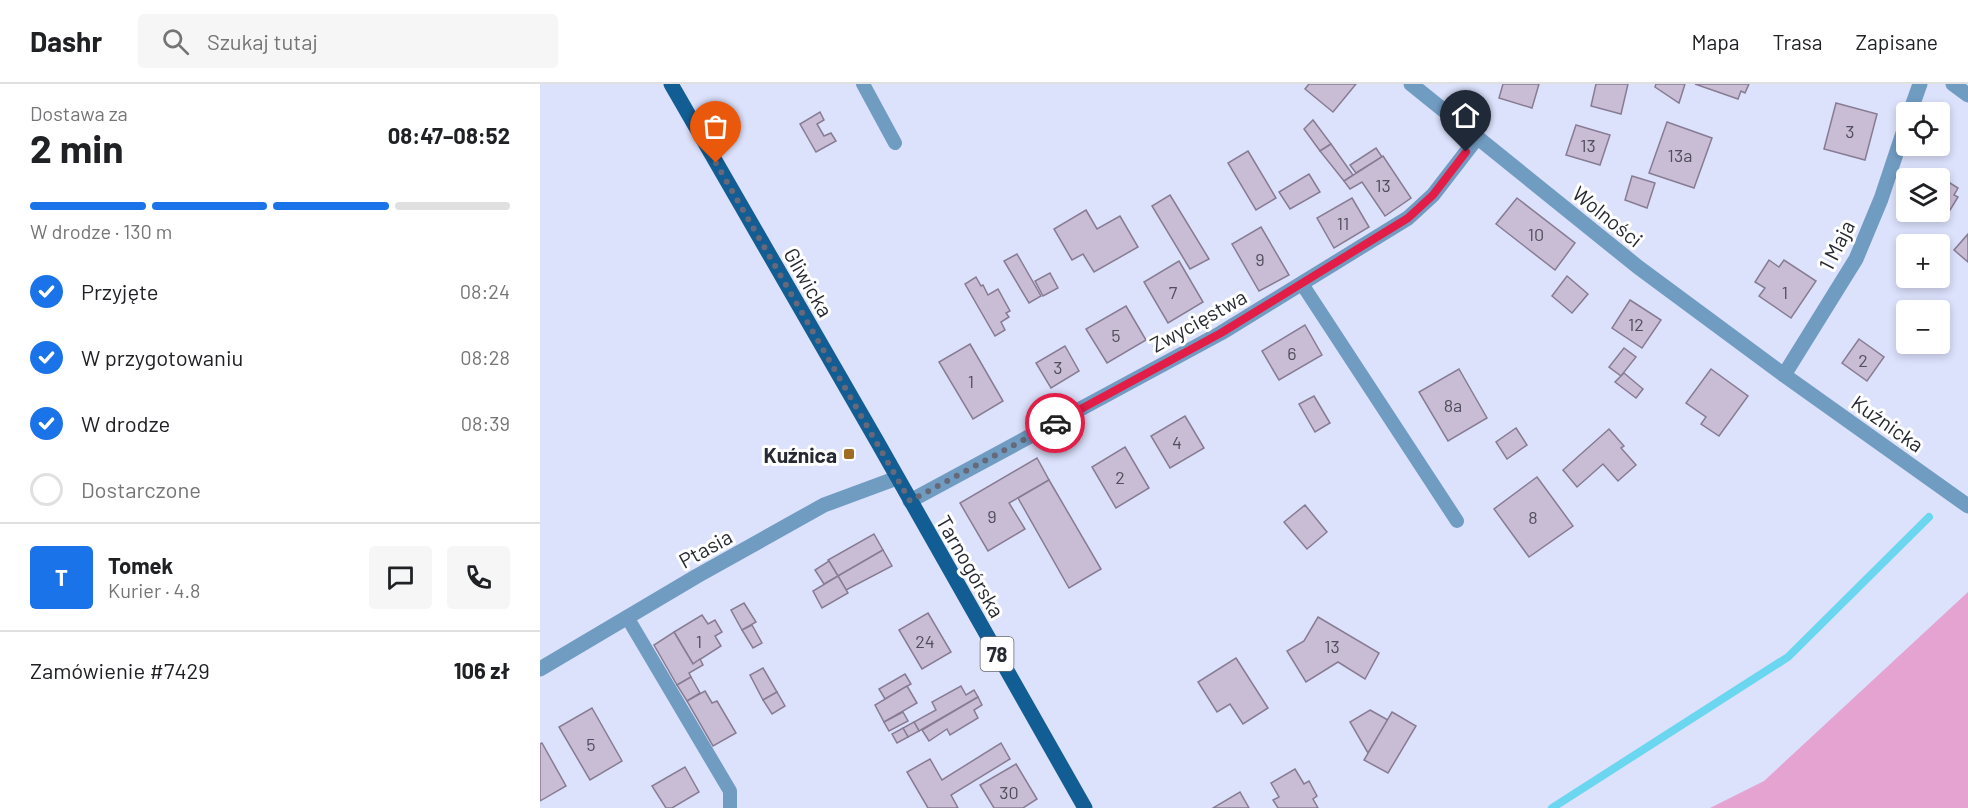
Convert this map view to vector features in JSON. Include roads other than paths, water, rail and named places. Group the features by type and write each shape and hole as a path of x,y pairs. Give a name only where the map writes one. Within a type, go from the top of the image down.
{"main road":[{"name":"Gliwicka","path":"671,84 910,501"},
{"name":"Tarnogórska","path":"910,501 1085,808"}],"street":[{"name":"Wolności","path":"1411,84 1638,267 1784,375"},
{"path":"1914,102 1920,84"},
{"path":"1953,84 1968,95"},
{"name":"Zwycięstwa","path":"910,501 1221,333 1408,218 1433,195 1477,138"},
{"name":"1 Maja","path":"1784,375 1856,259 1896,154"},
{"name":"Kuźnicka","path":"1784,375 1968,506"},
{"name":"Ptasia","path":"540,669 697,576 824,505 897,478"}],"lane":[{"path":"862,84 895,142"},
{"path":"1302,284 1457,521"},
{"path":"627,617 730,791 730,808"}],"waterway":[{"path":"1552,808 1788,657 1929,517"}],"place":[{"name":"Kuźnica","path":"849,454"}]}
